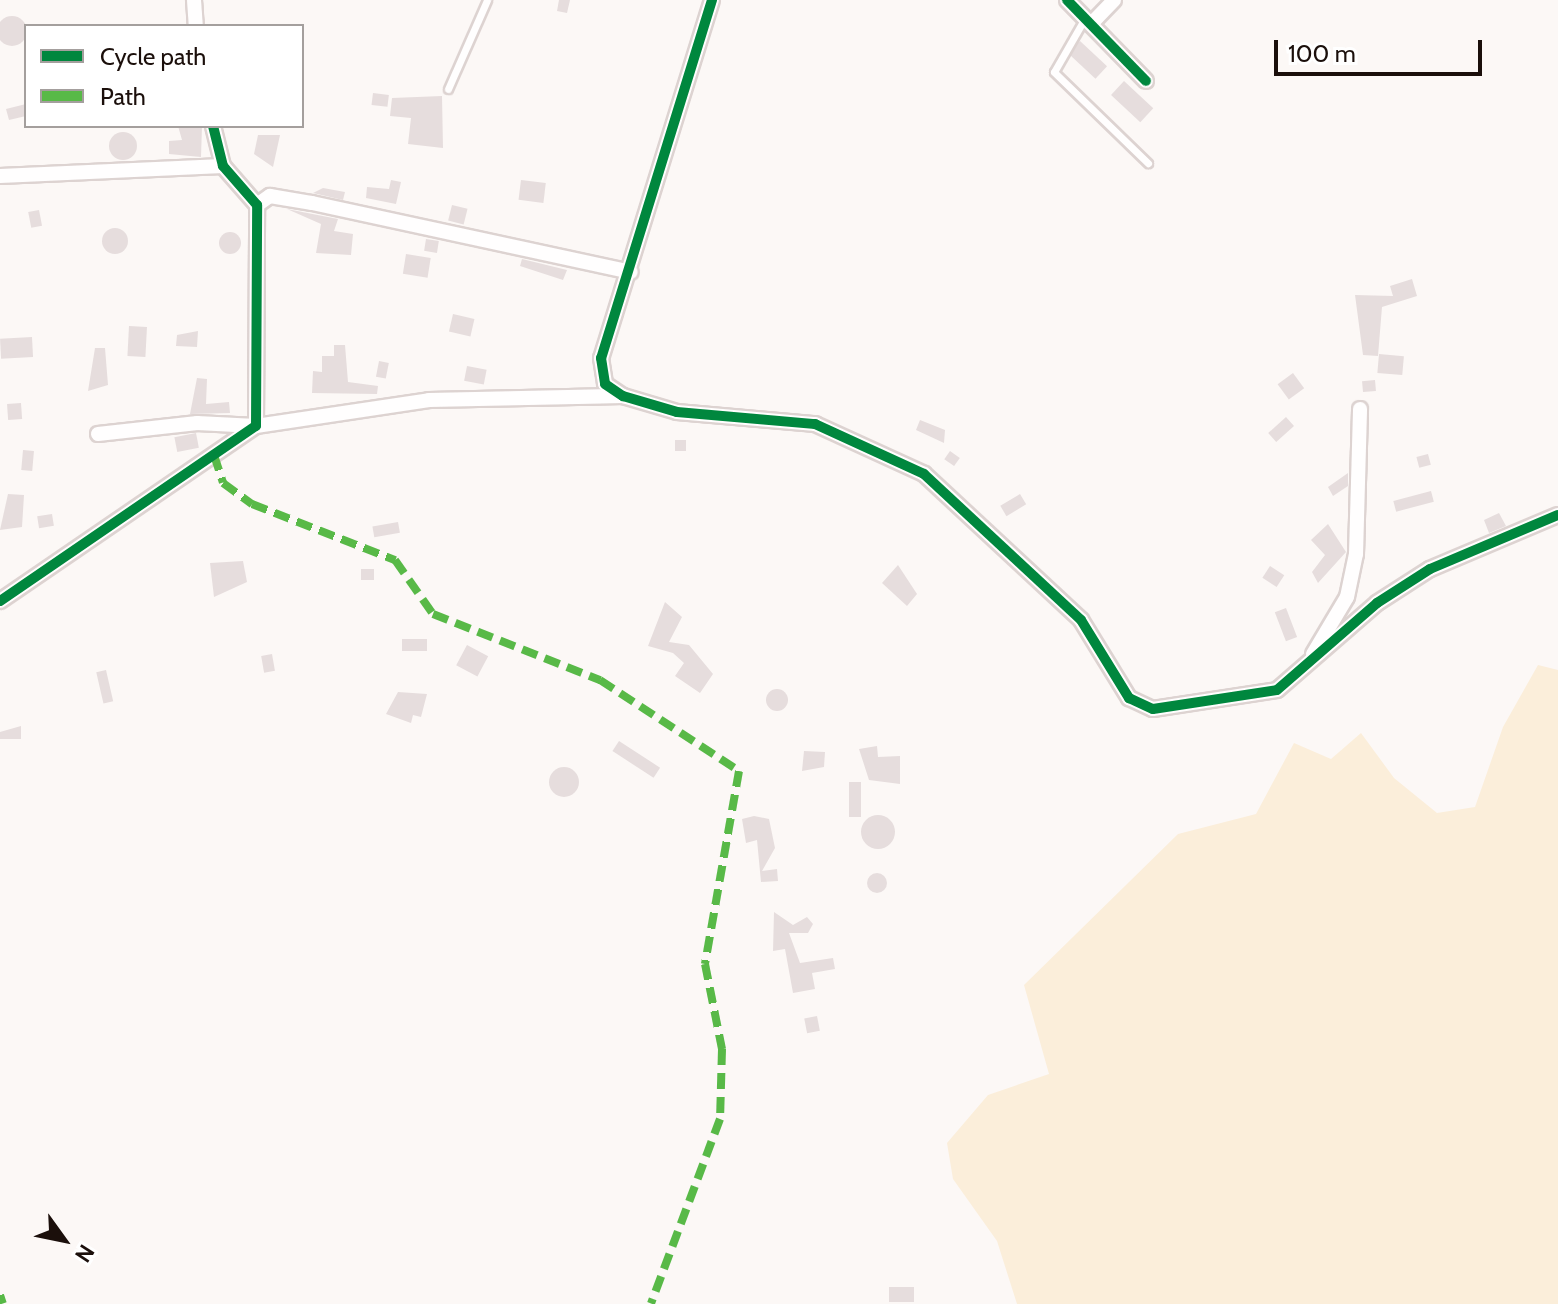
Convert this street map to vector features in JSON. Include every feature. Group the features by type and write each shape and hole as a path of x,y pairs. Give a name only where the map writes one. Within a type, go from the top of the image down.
{"street":[{"path":"194,0 196,24"},
{"path":"623,396 600,372 712,0"},
{"path":"1067,0 1146,81"},
{"path":"1088,21 1114,0"},
{"path":"214,128 223,166 257,205 256,426"},
{"path":"0,176 223,166"},
{"path":"257,205 270,196 312,203 631,272"},
{"path":"98,434 197,423 256,426 429,400 623,396 677,412 815,424 924,474 1081,620 1129,698 1153,709 1277,690 1377,603 1430,569 1558,515"},
{"path":"1309,662 1347,597 1363,501 1360,409"},
{"path":"0,601 256,426"},
{"path":"1347,597 1377,603"}],"lane":[{"path":"448,89 487,0"},
{"path":"1088,21 1054,72 1148,163"}],"shaded area":[{"path":"1538,665 1558,670 1558,1304 1017,1304 997,1241 953,1179 947,1143 988,1095 1049,1074 1024,985 1178,834 1256,814 1294,743 1331,759 1361,733 1394,778 1437,813 1475,807 1503,727"}],"building":[{"path":"559,0 570,0 567,13 557,11"},
{"path":"12,16 25,24 24,39 18,45 6,45 -1,38 -1,24"},
{"path":"1080,41 1107,66 1095,79 1068,53"},
{"path":"1124,81 1153,108 1140,122 1111,95"},
{"path":"373,93 389,95 387,107 372,105"},
{"path":"442,96 443,148 408,144 411,118 390,116 392,98"},
{"path":"24,104 24,116 9,120 6,109"},
{"path":"179,128 202,128 201,157 169,154 169,141 182,140"},
{"path":"123,132 133,136 137,146 133,156 123,160 113,156 109,146 113,136"},
{"path":"258,135 280,135 273,167 254,154"},
{"path":"391,180 401,182 396,204 366,198 367,187 389,189"},
{"path":"521,180 546,183 543,203 519,200"},
{"path":"323,188 345,192 343,200 313,193"},
{"path":"452,205 468,209 464,224 448,221"},
{"path":"287,209 338,219 334,231 353,234 351,255 316,253 321,224"},
{"path":"39,210 42,226 31,228 28,212"},
{"path":"115,228 124,232 128,241 124,250 115,254 106,250 102,241 106,232"},
{"path":"230,232 238,235 241,243 238,251 230,254 222,251 219,243 222,235"},
{"path":"426,239 439,241 437,253 424,251"},
{"path":"406,254 431,258 428,278 403,274"},
{"path":"522,259 567,270 563,280 520,266"},
{"path":"1412,279 1417,296 1382,307 1378,356 1363,355 1355,295 1393,296 1390,286"},
{"path":"453,314 474,319 470,336 449,332"},
{"path":"129,326 147,327 145,357 127,356"},
{"path":"198,331 197,347 176,346 177,335"},
{"path":"32,337 33,357 1,359 0,339"},
{"path":"334,345 345,345 348,382 378,386 377,394 312,393 313,371 322,372 322,356 334,356"},
{"path":"95,348 105,348 108,385 88,391"},
{"path":"1379,354 1404,356 1402,375 1377,373"},
{"path":"379,361 389,363 386,379 376,377"},
{"path":"467,366 487,370 484,385 464,381"},
{"path":"1293,373 1304,388 1289,400 1278,384"},
{"path":"197,378 207,379 206,404 229,402 230,413 190,414"},
{"path":"1375,380 1376,391 1363,392 1362,381"},
{"path":"21,403 22,419 8,420 7,404"},
{"path":"1286,417 1294,426 1276,442 1268,433"},
{"path":"920,420 945,430 944,443 916,430"},
{"path":"196,433 199,448 177,452 174,437"},
{"path":"675,440 686,440 686,451 675,451"},
{"path":"23,450 34,451 32,471 21,470"},
{"path":"950,451 960,458 954,466 944,459"},
{"path":"1428,454 1431,465 1419,468 1416,457"},
{"path":"1348,473 1348,486 1333,496 1328,487"},
{"path":"1431,491 1434,502 1396,512 1393,501"},
{"path":"8,494 24,495 22,527 0,530"},
{"path":"1020,494 1026,504 1006,516 1000,506"},
{"path":"1499,513 1506,526 1489,533 1484,520"},
{"path":"52,514 54,526 39,528 37,516"},
{"path":"398,522 400,533 374,537 372,527"},
{"path":"1328,524 1346,552 1318,583 1312,572 1325,555 1311,540"},
{"path":"243,561 247,582 214,597 210,563"},
{"path":"898,565 917,594 907,606 882,583"},
{"path":"1270,566 1284,575 1277,587 1262,578"},
{"path":"361,569 374,569 374,580 361,580"},
{"path":"665,602 682,617 669,642 689,645 713,674 700,693 675,676 684,663 673,653 648,646"},
{"path":"1286,608 1297,637 1286,641 1275,612"},
{"path":"402,639 427,639 427,651 402,651"},
{"path":"467,645 488,656 477,677 456,665"},
{"path":"272,654 275,671 264,673 261,656"},
{"path":"106,670 113,701 103,703 96,672"},
{"path":"777,689 785,692 788,700 785,708 777,711 769,708 766,700 769,692"},
{"path":"398,692 427,694 421,717 413,715 411,723 386,714"},
{"path":"21,726 21,739 0,739 0,732"},
{"path":"619,741 660,768 654,778 612,751"},
{"path":"877,746 878,757 900,756 900,784 869,780 859,749"},
{"path":"804,751 825,752 824,767 802,771"},
{"path":"564,767 575,771 579,782 575,793 564,797 553,793 549,782 553,771"},
{"path":"849,782 861,782 861,817 849,817"},
{"path":"878,815 890,820 895,832 890,844 878,849 866,844 861,832 866,820"},
{"path":"754,816 769,819 775,848 762,871 777,869 778,881 761,882 757,840 746,843 742,819"},
{"path":"873,873 881,873 887,883 881,893 873,893 867,887 867,879"},
{"path":"774,912 793,925 807,917 813,924 808,933 789,933 800,963 833,958 835,969 812,973 815,989 793,993 785,949 773,951"},
{"path":"817,1016 820,1031 807,1033 804,1018"},
{"path":"889,1287 914,1287 914,1302 889,1302"}],"marked path":[{"path":"214,455 223,483 252,504 395,560 433,614 600,680 739,771 705,964 722,1049 720,1119 651,1304"},
{"path":"0,1295 3,1304"}],"cycle path":[{"path":"712,0 601,358 605,384 623,396 677,412 815,424 924,474 1081,620 1129,698 1153,709 1277,690 1377,603 1430,569 1558,515"},
{"path":"1067,0 1146,81"},
{"path":"0,601 256,426 257,205 223,166 214,128"}]}
